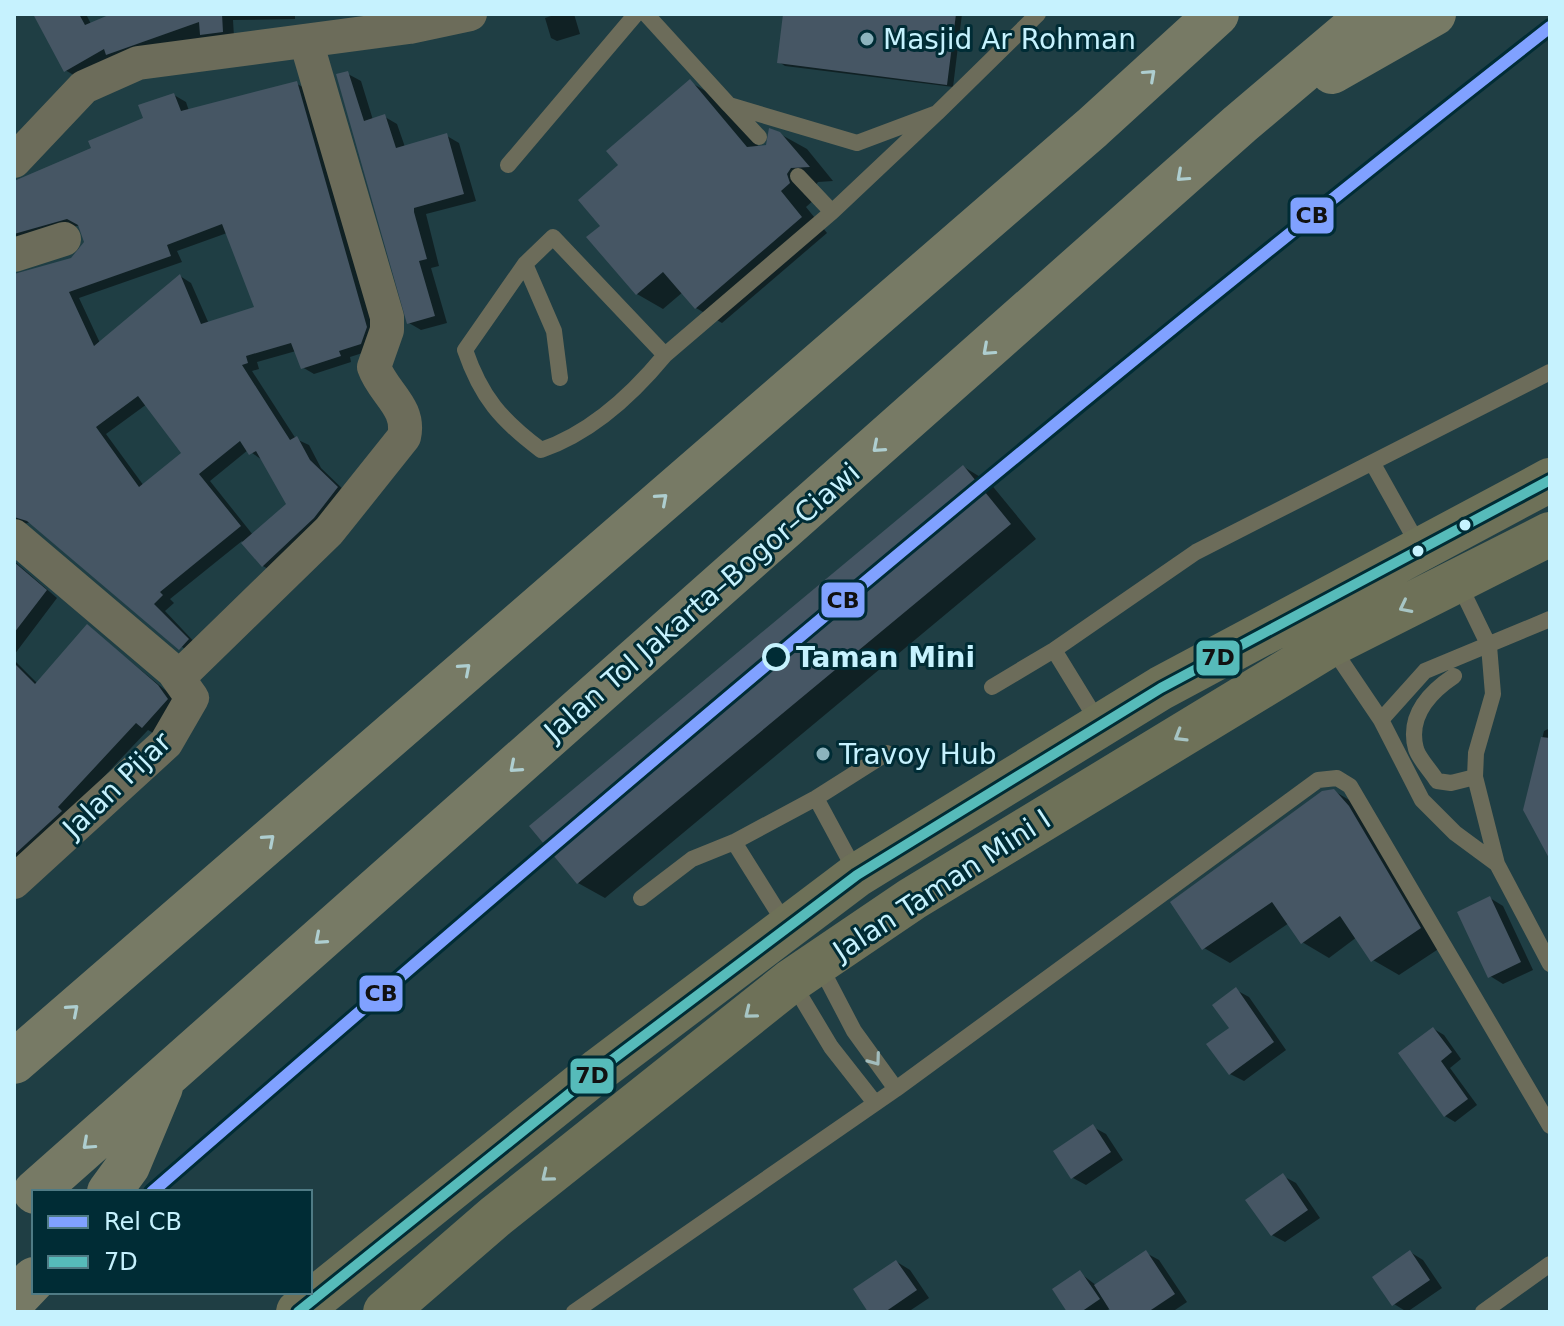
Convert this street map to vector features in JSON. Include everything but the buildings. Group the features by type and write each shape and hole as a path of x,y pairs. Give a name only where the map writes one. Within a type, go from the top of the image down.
{"highway":[{"path":"14,1062 1092,128 1217,14"},
{"name":"Jalan Tol Jakarta–Bogor–Ciawi","path":"36,1190 1240,124 1370,14"},
{"path":"1240,124 1434,14"},
{"path":"110,1190 128,1166 167,1073"},
{"name":"Jalan Tol Jakarta–Bogor–Ciawi","path":"14,1211 32,1194"},
{"path":"14,1300 32,1281"}],"main road":[{"name":"Jalan Taman Mini I","path":"311,1308 600,1069 857,875 1161,688 1550,480"},
{"name":"Jalan Taman Mini I","path":"385,1312 496,1216 805,972 912,899 1330,645 1550,534"}],"street":[{"path":"14,161 84,87 114,72 161,58 308,27 470,14"},
{"path":"14,536 179,677 329,531 404,437 406,430 402,410 374,367 387,330 387,317 308,27"},
{"path":"14,255 64,239"},
{"name":"Jalan Pijar","path":"14,882 166,743 191,704 191,692 179,677"}],"lane":[{"path":"508,165 636,14"},
{"path":"646,14 759,137"},
{"path":"665,355 557,237 549,238 525,264 465,350 477,386 513,430 541,450 571,440 638,387 665,355 832,212 1038,14"},
{"path":"729,105 857,143 937,113"},
{"path":"798,176 832,212"},
{"path":"525,264 554,331 560,378"},
{"path":"992,687 1054,650 1196,552 1550,372"},
{"path":"1373,464 1420,547"},
{"path":"1457,581 1489,646 1493,694 1476,753 1475,777 1497,864 1550,964"},
{"path":"1381,720 1425,671 1550,619"},
{"path":"1330,645 1381,720 1422,800 1455,833 1497,864"},
{"path":"1054,650 1101,726"},
{"path":"1454,676 1432,690 1417,712 1416,748 1437,781 1451,783 1475,777"},
{"path":"641,898 692,859 734,842 816,798 887,753"},
{"path":"574,1312 896,1089 1318,780 1337,778 1350,786 1550,1126"},
{"path":"816,798 857,875"},
{"path":"734,842 788,927"},
{"path":"805,972 854,1031 896,1089"},
{"path":"805,972 831,1047 875,1103"},
{"path":"1483,1312 1550,1264"}],"rail line":[{"name":"CB","path":"154,1190 496,894 1018,455 1550,27"}],"transit line":[{"name":"7D","path":"298,1312 600,1069 857,875 1161,688 1550,480"}],"place":[{"name":"Masjid Ar Rohman","path":"867,39"},
{"name":"Taman Mini","path":"776,657"},
{"name":"Travoy Hub","path":"823,754"}]}
